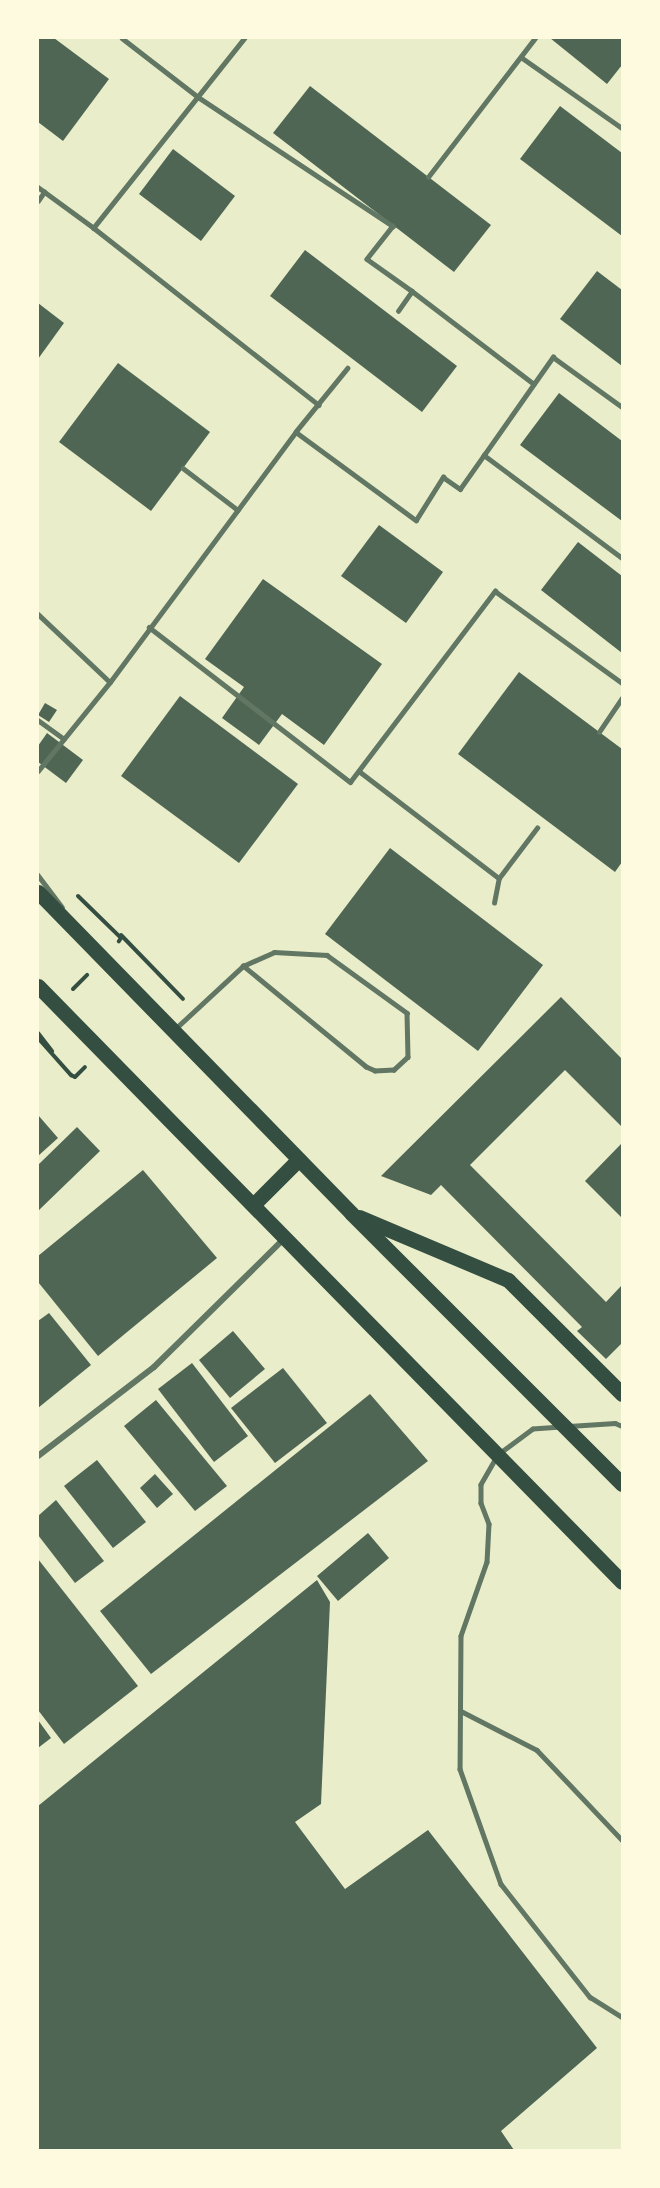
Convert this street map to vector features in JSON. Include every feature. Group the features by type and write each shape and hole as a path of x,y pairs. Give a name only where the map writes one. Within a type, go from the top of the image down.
{"main road":[{"path":"38,892 351,1214 622,1484"},
{"path":"38,986 622,1582"},
{"path":"254,1204 298,1160"},
{"path":"351,1214 507,1280 622,1394"}],"street":[{"path":"38,1456 154,1368 285,1239"}],"lane":[{"path":"122,38 198,97 393,226 367,259 534,384"},
{"path":"94,228 244,38"},
{"path":"428,177 535,38"},
{"path":"520,57 622,128"},
{"path":"38,187 94,228 319,405"},
{"path":"38,201 44,192"},
{"path":"398,311 412,291"},
{"path":"296,432 416,520 443,477 460,489 553,357 622,407"},
{"path":"38,771 110,682 296,432 348,368"},
{"path":"484,454 622,558"},
{"path":"183,468 238,510"},
{"path":"149,627 350,782 495,591 622,683"},
{"path":"38,615 110,682"},
{"path":"598,732 622,698"},
{"path":"38,720 64,739"},
{"path":"359,771 499,878"},
{"path":"494,903 499,878 537,828"},
{"path":"38,875 89,942"},
{"path":"172,1032 193,1010 243,966 273,952 327,955 407,1013 408,1057 394,1070 375,1071 366,1067 243,966"},
{"path":"622,1426 615,1423 533,1429 498,1455 481,1485 480,1503 489,1524 487,1562 462,1636 460,1769 501,1884 590,1997 622,2017"},
{"path":"461,1710 537,1750 622,1840"}],"path":[{"path":"114,946 121,938 92,908 193,1010"},
{"path":"68,994 91,970"},
{"path":"38,1034 72,1075 38,1038"}],"building":[{"path":"38,38 54,38 109,79 63,141 38,122"},
{"path":"550,38 622,38 622,65 607,84"},
{"path":"310,86 491,225 454,272 273,133"},
{"path":"560,106 622,153 622,236 520,159"},
{"path":"173,149 235,196 201,241 139,194"},
{"path":"305,250 457,366 422,412 270,296"},
{"path":"597,271 622,290 622,366 560,319"},
{"path":"38,303 64,323 38,359"},
{"path":"118,363 210,432 151,511 59,442"},
{"path":"559,393 622,441 622,521 520,445"},
{"path":"379,525 443,572 406,623 341,576"},
{"path":"578,542 622,576 622,653 541,590"},
{"path":"263,579 382,664 324,745 282,714 259,745 222,718 244,687 205,659"},
{"path":"519,672 622,749 622,862 615,872 458,754"},
{"path":"180,696 298,784 239,863 121,776"},
{"path":"45,703 57,710 49,722 38,715"},
{"path":"47,733 83,760 66,783 38,762 38,746"},
{"path":"390,848 543,965 478,1051 325,934"},
{"path":"561,997 622,1059 622,1127 565,1070 470,1165 606,1302 622,1285 622,1343 606,1359 577,1331 582,1327 441,1185 431,1195 381,1176"},
{"path":"38,1115 58,1138 38,1156"},
{"path":"77,1127 100,1151 38,1211 38,1165"},
{"path":"622,1143 622,1218 585,1181"},
{"path":"143,1170 217,1258 98,1356 38,1282 38,1256"},
{"path":"49,1313 91,1365 38,1408 38,1321"},
{"path":"233,1331 265,1369 230,1398 199,1360"},
{"path":"192,1363 248,1436 214,1462 158,1389"},
{"path":"283,1368 327,1423 275,1463 231,1408"},
{"path":"370,1394 428,1461 151,1674 100,1611"},
{"path":"156,1400 227,1486 195,1511 124,1426"},
{"path":"97,1460 146,1522 113,1548 64,1486"},
{"path":"155,1474 173,1494 157,1508 140,1488"},
{"path":"56,1500 104,1561 75,1583 38,1535 38,1516"},
{"path":"368,1533 389,1558 338,1601 317,1576"},
{"path":"38,1559 138,1686 64,1744 38,1710"},
{"path":"317,1580 330,1602 321,1804 295,1822 345,1889 428,1830 597,2048 501,2131 514,2150 38,2150 38,1806"},
{"path":"38,1720 51,1738 38,1748"}]}
